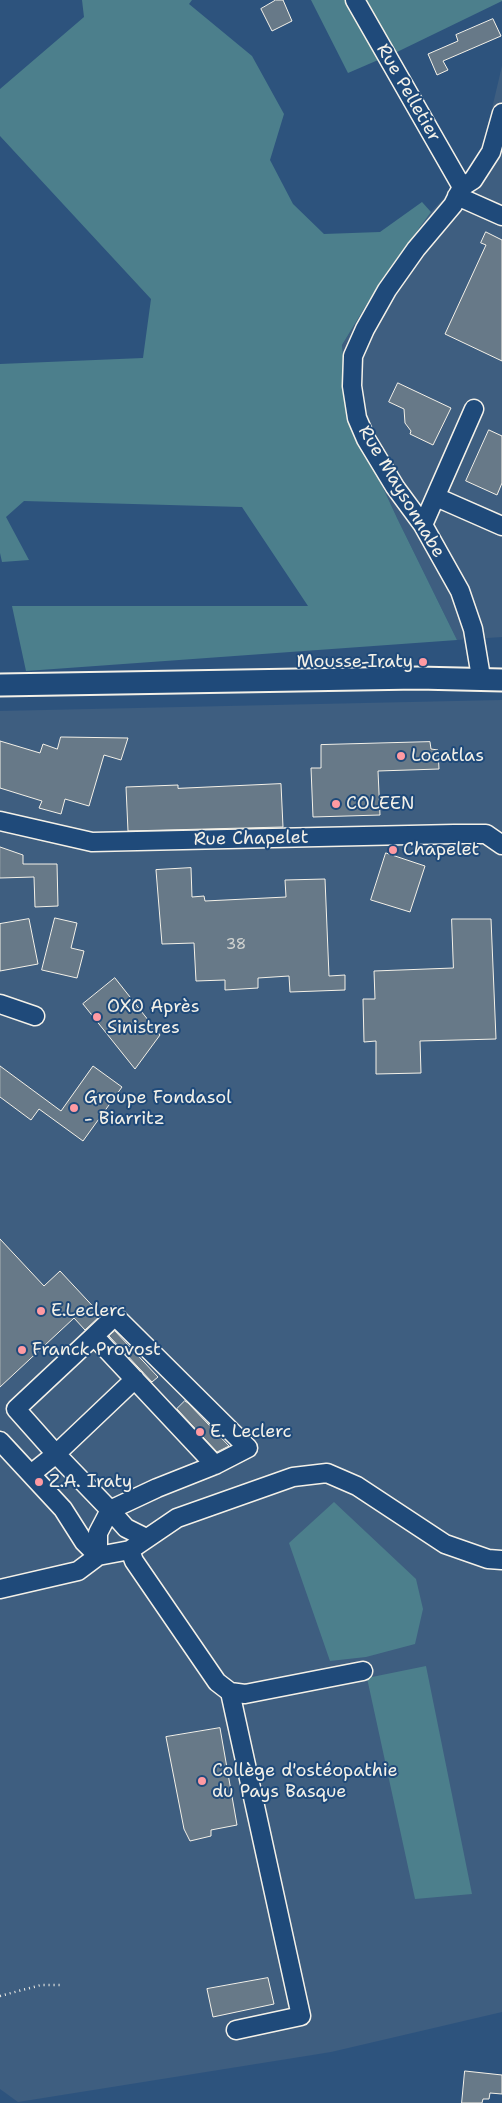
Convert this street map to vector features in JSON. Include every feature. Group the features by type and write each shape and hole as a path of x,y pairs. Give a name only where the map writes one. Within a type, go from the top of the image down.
{"main road":[{"path":"418,678 502,671"},
{"path":"0,685 418,678 502,680"}],"street":[{"name":"Rue Pelletier","path":"355,0 460,191"},
{"name":"Rue Maysonnabe","path":"480,672 468,610 460,591 423,526 395,487 366,440 360,426 352,386 353,356 387,290 416,249 453,205 460,191 473,180 491,152 502,112"},
{"path":"460,191 502,216"},
{"path":"423,526 474,409"},
{"path":"436,496 502,526"},
{"name":"Rue Chapelet","path":"0,822 92,842 486,834 502,844"},
{"path":"0,1004 35,1016"},
{"path":"98,1556 98,1533 110,1510 248,1448 115,1316 16,1409 56,1454 110,1510 126,1528 146,1538"},
{"path":"94,1336 215,1464"},
{"path":"31,1474 56,1454 135,1379"},
{"path":"0,1441 63,1509 84,1542 98,1556"},
{"path":"0,1589 78,1571 98,1556 130,1550 177,1518 293,1477 327,1472 357,1486 445,1544 488,1559 502,1560"},
{"path":"130,1550 134,1560 217,1682 230,1692 245,1694 363,1670"},
{"path":"230,1692 301,2016 236,2030"}],"path":[{"path":"0,1996 41,1985 63,1985"}],"shaded area":[{"path":"502,66 502,637 457,640 397,518 348,412 342,345 382,279 431,212 480,160"},
{"path":"502,700 502,2012 331,2052 18,2102 0,2089 0,711"}],"green space":[{"path":"82,0 192,0 189,4 252,56 284,114 270,160 293,204 324,234 380,232 422,202 431,212 382,279 342,345 348,412 397,518 457,640 26,671 12,606 308,606 242,507 24,501 6,517 29,560 2,562 0,553 0,364 143,358 151,299 0,136 0,89 84,17"},
{"path":"311,0 502,1 399,51 348,73"},
{"path":"334,1502 416,1579 423,1609 415,1644 366,1657 330,1661 289,1543"},
{"path":"426,1666 472,1894 415,1899 367,1678"}],"building":[{"path":"276,0 283,0 292,21 272,31 261,9"},
{"path":"493,19 501,36 443,61 448,70 437,75 428,54 458,41 456,35"},
{"path":"486,232 502,240 502,361 445,334 486,245 481,243"},
{"path":"398,383 451,408 433,445 410,434 411,431 405,423 404,409 389,402"},
{"path":"489,430 502,436 502,483 497,495 466,481"},
{"path":"61,737 128,738 121,760 104,755 89,806 65,799 61,814 39,808 42,801 0,788 0,741 40,753 43,744 57,749"},
{"path":"430,742 431,749 438,750 439,769 378,771 380,815 313,817 311,768 321,768 321,745"},
{"path":"281,784 283,827 128,831 126,787 178,785 178,788"},
{"path":"0,847 23,855 23,864 57,864 58,906 35,907 34,877 0,878"},
{"path":"386,853 425,866 410,912 371,900"},
{"path":"191,868 192,897 204,896 205,901 286,897 285,880 325,879 329,976 345,975 345,990 290,992 289,976 258,978 258,988 225,990 225,980 196,981 194,943 162,944 156,870"},
{"path":"55,918 77,923 71,948 84,951 77,978 42,970"},
{"path":"29,919 38,964 0,971 0,924"},
{"path":"452,919 491,919 496,1039 420,1041 421,1073 376,1074 376,1041 364,1042 363,999 375,999 374,971 453,968"},
{"path":"115,978 160,1035 135,1069 83,1004"},
{"path":"0,1066 61,1111 93,1066 122,1087 83,1141 39,1109 31,1120 0,1097"},
{"name":"E.Leclerc","path":"0,1239 44,1286 60,1271 101,1315 85,1330 74,1318 0,1387"},
{"path":"115,1331 158,1377 152,1382 109,1336"},
{"path":"185,1401 229,1446 217,1452 177,1409"},
{"name":"Collège d'ostéopathie du Pays Basque","path":"220,1728 237,1825 211,1830 211,1836 190,1841 184,1829 166,1737"},
{"path":"268,1978 274,2004 213,2017 207,1989"},
{"path":"465,2071 502,2075 502,2094 490,2093 489,2099 483,2099 482,2103 462,2103"}],"place":[{"name":"Mousse-Iraty","path":"423,662"},
{"name":"Locatlas","path":"401,756"},
{"name":"COLEEN","path":"336,804"},
{"name":"Chapelet","path":"393,850"},
{"name":"OXO Après Sinistres","path":"97,1017"},
{"name":"Groupe Fondasol - Biarritz","path":"74,1108"},
{"name":"E.Leclerc","path":"41,1311"},
{"name":"Franck Provost","path":"22,1350"},
{"name":"E. Leclerc","path":"200,1432"},
{"name":"Z.A. Iraty","path":"39,1482"},
{"name":"Collège d'ostéopathie du Pays Basque","path":"202,1781"}]}
